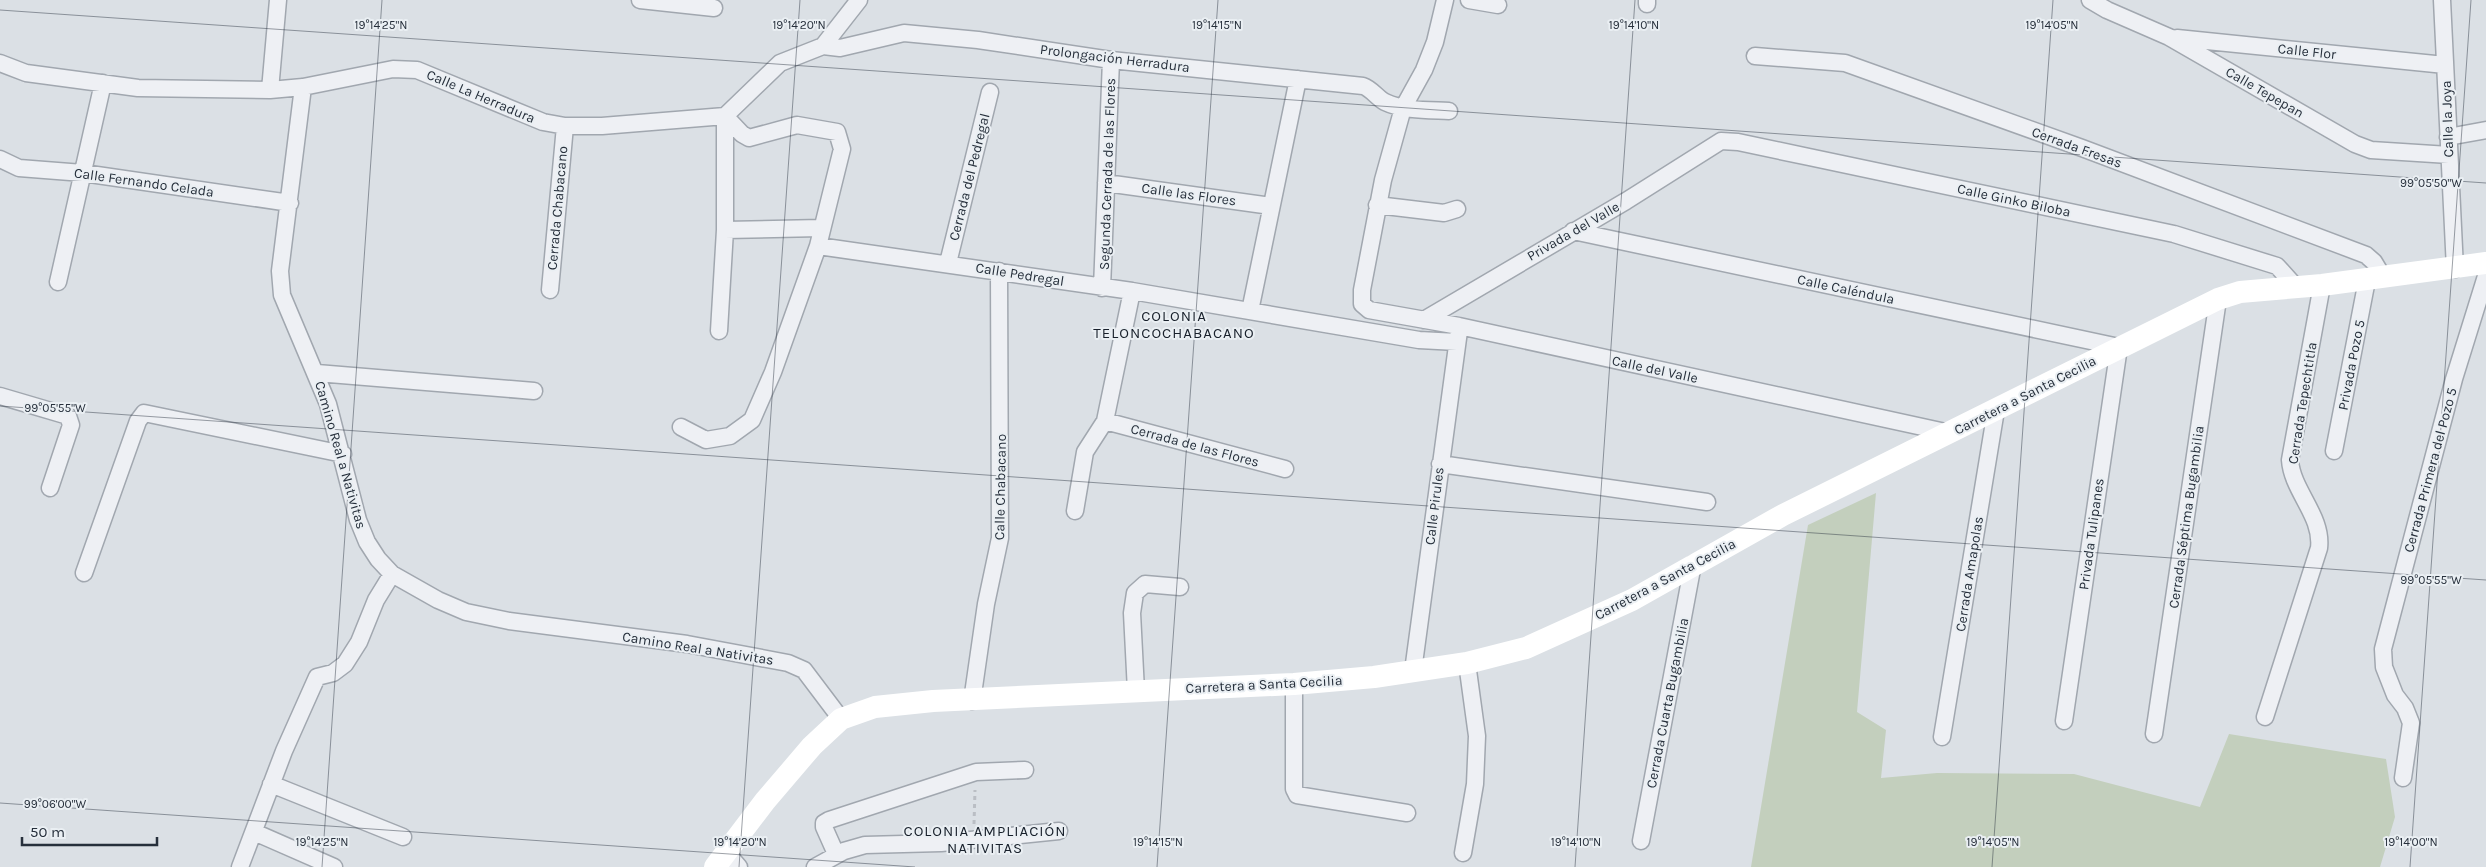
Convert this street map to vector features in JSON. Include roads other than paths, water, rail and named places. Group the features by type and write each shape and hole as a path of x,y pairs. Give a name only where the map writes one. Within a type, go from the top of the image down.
{"main road":[{"name":"Carretera a Santa Cecilia","path":"727,862 765,801 812,746 841,719 875,707 1136,691 1294,684 1374,677 1467,662 1526,648 1632,600 1783,515 2218,299 2240,292 2322,285 2486,263"}],"street":[{"path":"270,90 278,0"},
{"path":"640,0 691,3 714,8"},
{"path":"719,330 725,230 725,116 780,63 823,46 859,0"},
{"path":"1445,0 1434,42 1424,70 1403,108 1377,206 1444,213 1457,209"},
{"path":"1469,0 1498,5"},
{"name":"Calle Tepepan","path":"2090,0 2169,37 2355,144 2371,150 2449,155"},
{"name":"Calle la Joya","path":"2442,0 2455,268"},
{"name":"Prolongación Herradura","path":"823,46 840,48 904,33 978,40 1111,60 1363,86 1369,88 1385,102 1403,108"},
{"name":"Calle Flor","path":"2169,37 2445,65"},
{"name":"Cerrada Fresas","path":"1755,56 1845,63 2092,152 2366,256 2374,262 2375,278"},
{"name":"Segunda Cerrada de las Flores","path":"1102,288 1111,60"},
{"name":"Calle La Herradura","path":"0,63 26,73 138,88 270,90 303,87 393,69 417,70 543,122 565,126 602,126 725,116"},
{"path":"1250,311 1270,206 1298,79"},
{"path":"58,282 103,84"},
{"name":"Camino Real a Nativitas","path":"303,87 280,271 282,294 317,373 342,454 358,520 367,542 378,559 392,574 438,600 466,612 510,621 686,644 788,663 804,670 841,719"},
{"name":"Cerrada del Pedregal","path":"948,263 990,92"},
{"path":"1403,108 1449,111"},
{"path":"681,427 706,440 730,436 752,420 773,372 818,246 842,149 837,132 797,125 749,138 742,134 725,116"},
{"name":"Cerrada Chabacano","path":"550,290 565,126"},
{"path":"2448,137 2486,130"},
{"name":"Privada del Valle","path":"1424,320 1626,201 1721,142"},
{"name":"Calle Ginko Biloba","path":"1721,142 1738,142 2174,234 2277,266 2296,286"},
{"name":"Calle Fernando Celada","path":"0,159 19,168 83,173 290,202"},
{"name":"Calle las Flores","path":"1106,182 1270,206"},
{"name":"Calle del Valle","path":"1377,206 1362,290 1362,304 1370,310 1424,320 1458,334 1950,433"},
{"path":"725,230 821,228"},
{"name":"Calle Caléndula","path":"1573,231 2119,347"},
{"name":"Calle Pedregal","path":"818,246 948,263 1102,288 1132,291 1419,340 1458,334"},
{"name":"Calle Chabacano","path":"972,701 986,604 1000,538 999,271"},
{"name":"Cerrada Primera del Pozo 5","path":"2403,778 2411,723 2405,708 2396,696 2384,667 2383,649 2454,379 2486,276"},
{"name":"Privada Pozo 5","path":"2334,452 2375,278"},
{"name":"Cerrada Tepechtitla","path":"2265,718 2319,548 2321,536 2291,473 2290,460 2322,285"},
{"path":"1075,511 1085,452 1104,421 1132,291"},
{"name":"Cerrada Séptima Bugambilia","path":"2154,734 2218,299"},
{"name":"Calle Pirules","path":"1413,671 1458,334"},
{"name":"Privada Tulipanes","path":"2064,721 2119,347"},
{"path":"317,373 534,391"},
{"path":"0,396 68,416 71,425 50,488"},
{"name":"Cerrada Amapolas","path":"1942,737 1996,410"},
{"path":"84,573 138,421 144,413 342,454"},
{"name":"Cerrada de las Flores","path":"1104,421 1285,469"},
{"path":"1440,464 1707,502"},
{"name":"Cerrada Cuarta Bugambilia","path":"1641,841 1693,564"},
{"path":"243,866 271,784 317,677 334,673 345,664 358,642 376,600 392,574"},
{"path":"1136,691 1132,613 1135,593 1145,584 1180,587"},
{"path":"1463,853 1475,784 1477,736 1467,662"},
{"path":"1294,684 1294,789 1297,796 1407,814"},
{"path":"836,854 824,823 976,772 1025,770"},
{"path":"271,784 403,837"},
{"path":"815,867 836,854 865,845 973,840 1059,830"},
{"path":"254,832 334,867"}],"district":[{"name":"COLONIA TELONCOCHABACANO","path":"1174,324"},
{"name":"COLONIA AMPLIACIÓN NATIVITAS","path":"985,840"}]}
